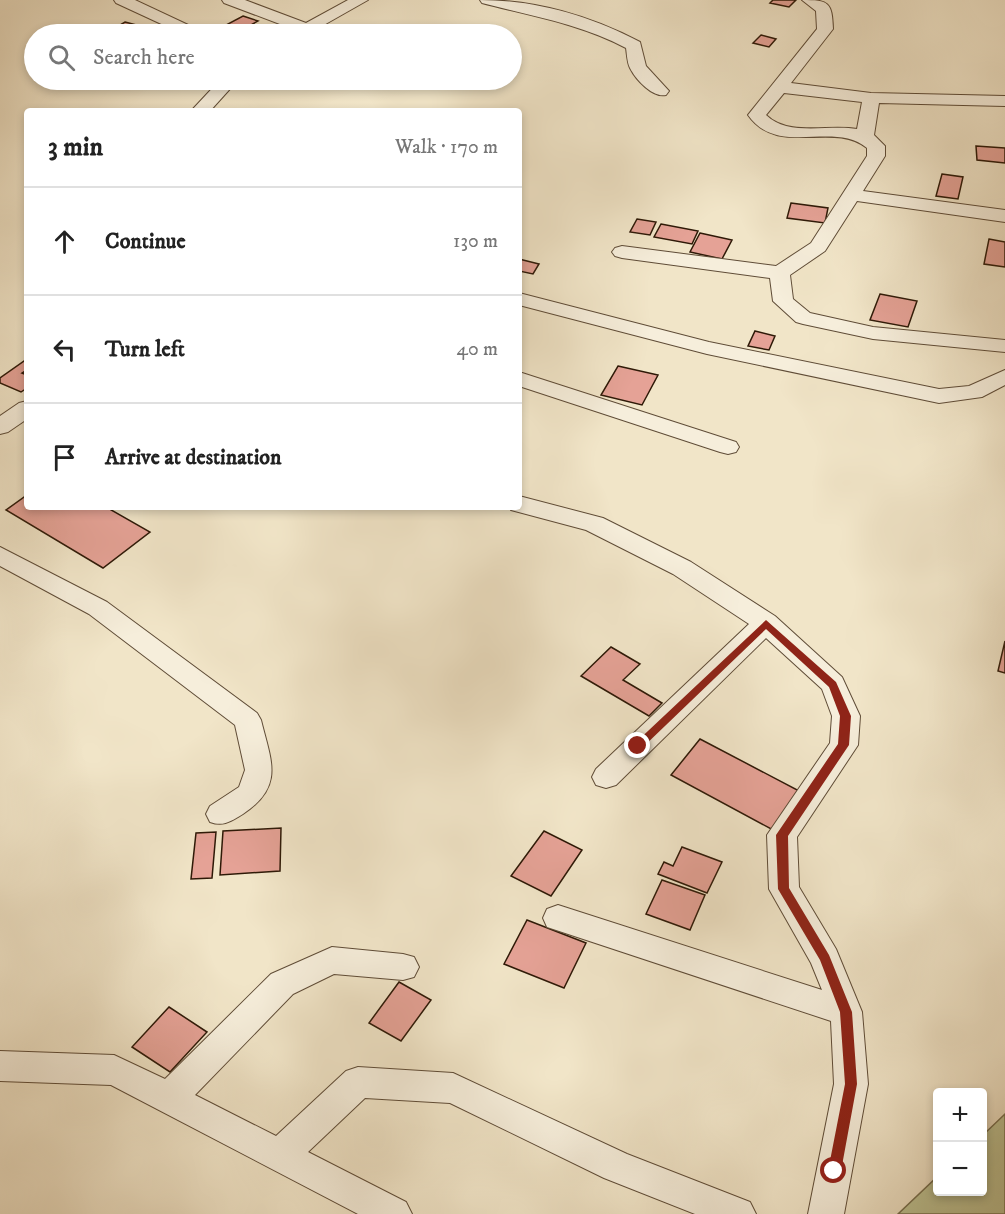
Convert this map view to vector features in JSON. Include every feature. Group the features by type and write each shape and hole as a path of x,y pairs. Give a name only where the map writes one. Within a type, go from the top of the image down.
{"street":[{"path":"122,0 174,24"},
{"path":"230,0 284,24"},
{"path":"316,24 360,0"},
{"path":"488,0 577,19 619,36 634,45 638,67 660,91"},
{"path":"622,252 780,273 818,247 876,156 876,146 865,136 789,132 767,125 758,115 825,29 824,9 810,0"},
{"path":"781,87 871,98 1005,100"},
{"path":"203,108 220,90"},
{"path":"865,136 871,98"},
{"path":"851,195 1005,216"},
{"path":"780,273 783,301 803,318 873,333 1005,346"},
{"path":"522,300 707,348 939,396 974,392 1005,377"},
{"path":"522,380 728,447"},
{"path":"522,505 594,524 682,568 766,623 833,684 846,716 844,745 782,835 784,889 825,958 846,1012 851,1084 826,1214"},
{"path":"0,555 98,608 247,720 259,770 251,794 220,814"},
{"path":"606,777 766,623"},
{"path":"558,918 846,1012"},
{"path":"169,1098 282,984 332,960 403,967"},
{"path":"0,1066 114,1070 394,1214"},
{"path":"280,1155 358,1082 453,1088 616,1166 738,1214"}],"green space":[{"path":"1005,1114 1005,1214 898,1214 933,1181 933,1196 987,1196 987,1131"}],"building":[{"path":"773,0 796,0 789,7 770,3"},
{"path":"243,16 258,21 253,24 228,24"},
{"path":"761,35 776,39 769,47 753,43"},
{"path":"976,146 1005,148 1005,163 977,160"},
{"path":"942,174 963,177 958,199 936,196"},
{"path":"791,203 828,208 825,223 787,218"},
{"path":"637,219 656,222 650,235 630,232"},
{"path":"661,224 698,231 692,244 654,237"},
{"path":"700,233 732,240 722,259 690,252"},
{"path":"989,239 1005,242 1005,267 984,264"},
{"path":"522,260 539,264 533,274 522,272"},
{"path":"880,294 917,301 908,327 870,320"},
{"path":"755,331 775,336 769,350 748,346"},
{"path":"24,361 22,373 24,374 24,390 21,392 0,383 0,378"},
{"path":"618,366 658,375 642,405 601,395"},
{"path":"24,497 24,510 111,510 150,532 103,568 6,510"},
{"path":"1005,641 1005,673 998,671"},
{"path":"611,647 640,664 623,680 662,703 649,716 581,676"},
{"path":"700,739 803,793 775,831 671,775"},
{"path":"281,828 280,871 220,875 223,831"},
{"path":"544,831 582,850 551,896 511,876"},
{"path":"216,832 212,878 191,879 196,833"},
{"path":"682,847 722,862 707,893 658,874 664,862 673,866"},
{"path":"662,880 705,895 690,930 646,914"},
{"path":"527,920 586,943 564,988 504,964"},
{"path":"399,982 431,1000 401,1041 369,1023"},
{"path":"169,1007 207,1032 170,1072 132,1047"}],"route":[{"path":"638,746 766,623 833,684 846,716 844,745 782,835 784,889 825,958 846,1012 851,1084 834,1171"}]}
